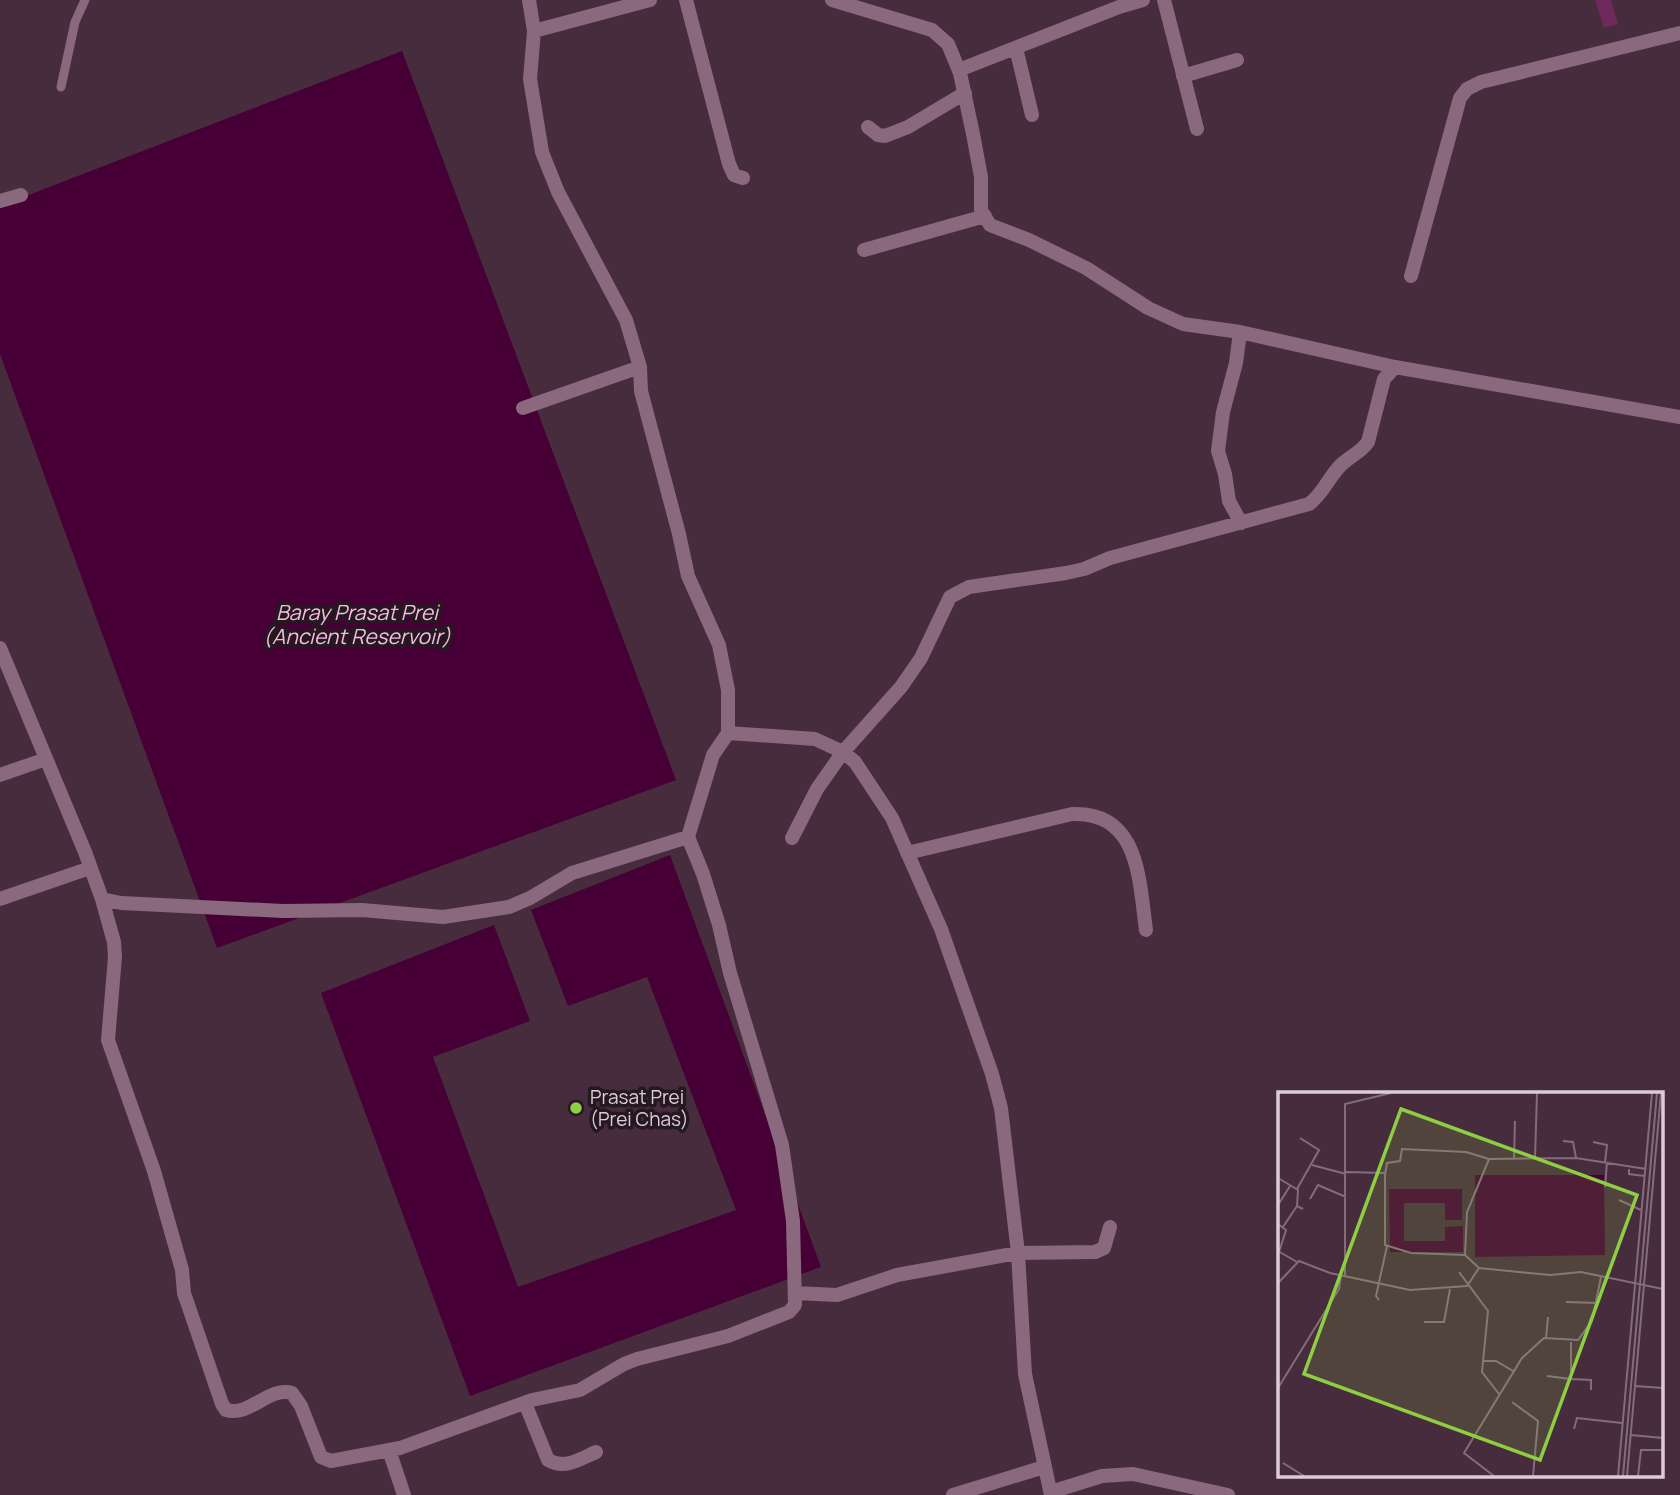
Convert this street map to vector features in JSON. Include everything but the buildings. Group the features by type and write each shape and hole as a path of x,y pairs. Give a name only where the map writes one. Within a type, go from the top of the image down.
{"street":[{"path":"0,648 102,899 116,957 108,1040 155,1171 182,1270 184,1293 226,1410 239,1413 287,1391 296,1397 301,1406 321,1457 337,1461 389,1450 452,1431 525,1403 580,1390 624,1364 728,1336 782,1316 795,1305 793,1221 782,1145 730,973 719,925 688,837 713,755 728,733 728,690 719,645 688,576 641,391 639,367 626,320 558,192 542,152 530,79 534,31 529,0"},
{"path":"534,31 650,0"},
{"path":"686,0 729,164 734,175 743,178"},
{"path":"832,0 932,30 948,44 965,93 981,177 981,210 990,225 1029,240 1086,268 1148,308 1184,324 1240,332 1395,367 1680,417"},
{"path":"959,70 1143,0"},
{"path":"1164,0 1197,129"},
{"path":"1411,276 1460,98 1467,89 1481,82 1680,33"},
{"path":"1016,48 1032,115"},
{"path":"1183,76 1237,60"},
{"path":"868,127 878,135 894,133 965,93"},
{"path":"0,201 21,195"},
{"path":"864,250 985,216"},
{"path":"1240,332 1236,363 1223,412 1218,451 1225,474 1228,501 1241,523"},
{"path":"523,408 639,367"},
{"path":"792,838 817,789 843,752 901,687 920,657 946,602 958,592 969,586 1075,571 1110,558 1299,508 1320,495 1340,466 1368,442 1384,379 1395,367"},
{"path":"728,733 815,739 843,752 855,762 891,818 941,929 992,1074 1001,1108 1018,1253 1025,1374 1051,1493 1102,1476 1133,1475 1227,1495"},
{"path":"0,775 46,759"},
{"path":"907,853 1072,814 1089,814 1104,818 1114,825 1130,845 1146,930"},
{"path":"102,899 121,903 283,911 362,910 443,917 509,907 572,873 688,837"},
{"path":"0,899 90,868"},
{"path":"796,1293 837,1295 897,1275 1018,1253 1099,1251 1108,1241 1110,1227"},
{"path":"525,1403 548,1460 572,1463 596,1452"},
{"path":"389,1450 404,1495"},
{"path":"953,1495 1044,1467"}],"lane":[{"path":"61,87 75,22 85,0"}],"water":[{"name":"Baray Prasat Prei (Ancient Reservoir)","path":"402,51 676,780 217,948 0,354 0,206"},
{"path":"670,855 821,1267 470,1396 321,993 494,925 530,1021 433,1057 518,1287 736,1210 647,977 568,1006 531,910"}],"place":[{"name":"Prasat Prei (Prei Chas)","path":"576,1108"}]}
